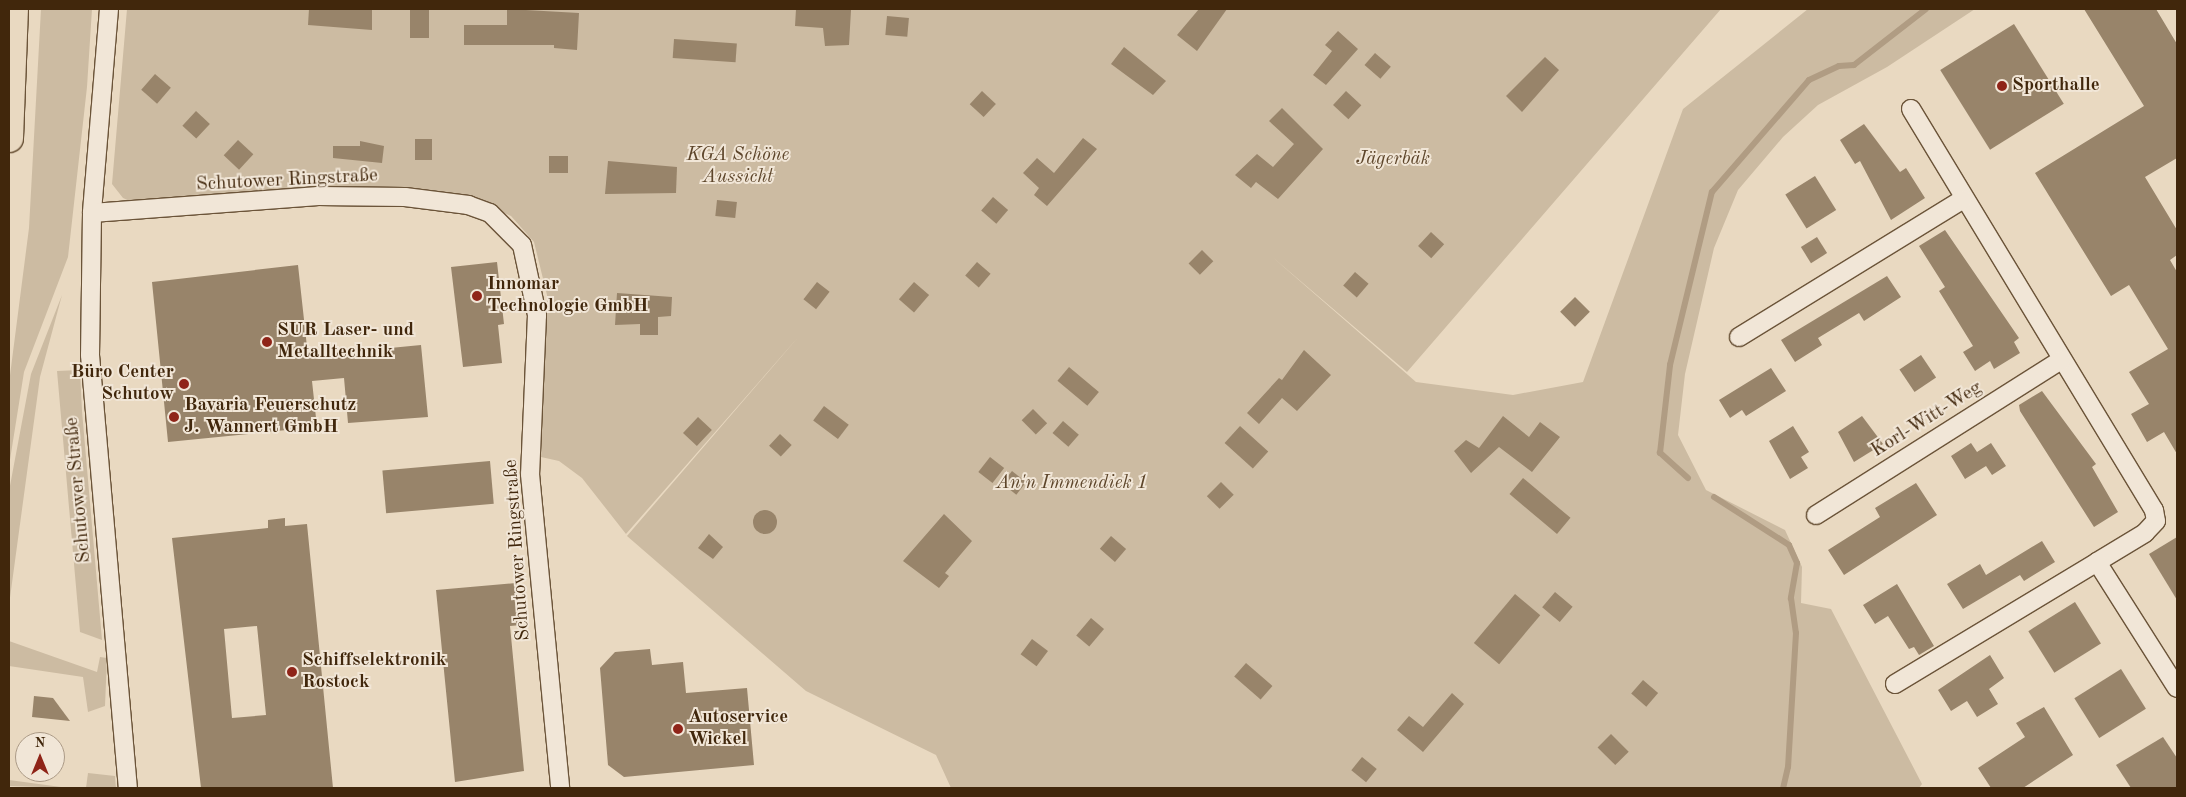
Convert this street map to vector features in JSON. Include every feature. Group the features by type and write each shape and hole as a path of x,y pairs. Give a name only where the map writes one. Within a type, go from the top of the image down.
{"highway":[{"path":"9,138 14,9"}],"street":[{"name":"Schutower Straße","path":"109,9 92,213 94,430 128,788"},
{"path":"1895,684 2145,534 2156,521 2154,510 2061,360 1911,109"},
{"name":"Schutower Ringstraße","path":"92,213 318,196 405,197 468,205 490,213 522,244 537,315 530,474 560,788"},
{"path":"1739,337 1964,199"},
{"name":"Korl-Witt-Weg","path":"1816,515 2061,360"},
{"path":"2097,562 2177,688"}],"green space":[{"path":"41,9 92,9 87,87 68,257 24,372 9,466 9,383 29,228"},
{"path":"127,9 1721,9 1407,372 1270,255 1416,382 1513,395 1583,382 1683,109 1808,9 1975,9 1887,67 1818,105 1783,137 1738,190 1714,248 1685,374 1678,435 1706,490 1785,530 1802,567 1801,603 1831,609 1922,784 1919,788 951,788 936,755 806,691 627,536 800,335 626,534 582,478 559,461 541,457 547,295 534,242 511,216 466,197 132,202 123,198 112,184"},
{"path":"62,295 40,377 9,605 9,491 31,374"},
{"path":"80,370 102,640 80,632 57,371"},
{"path":"9,641 97,672 100,657 107,658 105,706 88,712 83,677 9,666"},
{"path":"88,773 115,776 116,788 86,788"},
{"path":"9,780 74,788 9,786"}],"building":[{"path":"309,9 372,9 372,30 308,25"},
{"path":"410,9 429,9 429,38 410,38"},
{"path":"507,9 579,13 577,50 554,48 554,45 464,45 464,25 507,25"},
{"path":"796,9 851,10 849,45 825,46 823,28 795,26"},
{"path":"1199,9 1227,9 1197,51 1177,35"},
{"path":"2084,9 2156,9 2177,44 2177,158 2145,177 2177,230 2177,255 2170,260 2177,272 2177,454 2164,432 2147,442 2131,414 2149,404 2129,372 2168,349 2129,285 2111,296 2035,173 2144,106"},
{"path":"887,16 909,18 907,37 885,35"},
{"name":"Sporthalle","path":"2014,24 2064,104 1990,150 1940,70"},
{"path":"1338,31 1358,49 1326,85 1313,75 1332,51 1325,45"},
{"path":"674,39 737,43 736,62 673,58"},
{"path":"1124,47 1166,81 1153,95 1111,64"},
{"path":"1375,53 1391,67 1380,79 1365,65"},
{"path":"1545,57 1559,70 1522,112 1506,96"},
{"path":"155,74 171,88 157,104 141,90"},
{"path":"982,91 996,104 984,117 970,104"},
{"path":"1346,91 1361,105 1348,119 1333,105"},
{"path":"1282,108 1323,149 1278,199 1256,182 1251,188 1235,175 1257,154 1273,167 1294,144 1269,121"},
{"path":"196,111 210,124 196,139 182,126"},
{"path":"1864,124 1900,172 1906,168 1925,198 1891,220 1860,161 1855,164 1840,140"},
{"path":"1083,138 1097,149 1047,206 1034,195 1039,188 1023,173 1037,158 1054,173"},
{"path":"415,139 432,139 432,160 415,160"},
{"path":"238,140 253,154 239,170 224,155"},
{"path":"360,141 384,146 382,163 333,158 333,146 360,146"},
{"path":"549,156 568,156 568,173 549,173"},
{"path":"608,161 677,167 676,193 605,194"},
{"path":"1815,176 1836,210 1807,228 1785,195"},
{"path":"993,197 1008,210 996,224 981,211"},
{"path":"717,200 737,202 735,218 715,216"},
{"path":"1945,230 2019,338 2014,342 2020,353 1994,369 1990,361 1975,371 1963,352 1973,346 1939,291 1945,287 1919,246"},
{"path":"1431,232 1444,244 1431,258 1418,246"},
{"path":"1817,237 1827,253 1811,263 1801,247"},
{"path":"1202,250 1213,261 1200,275 1189,263"},
{"name":"Innomar Technologie GmbH","path":"497,262 504,324 498,325 502,363 463,367 451,267"},
{"path":"977,262 991,274 979,287 965,276"},
{"path":"298,265 308,356 421,345 428,417 348,423 344,378 312,381 317,427 168,442 152,282"},
{"path":"1355,272 1369,284 1357,297 1343,286"},
{"path":"1887,276 1901,297 1864,321 1859,313 1818,338 1822,345 1795,362 1781,340"},
{"path":"817,282 830,292 816,309 803,299"},
{"path":"914,282 929,295 914,312 899,299"},
{"path":"617,293 672,297 671,316 658,317 658,335 640,335 640,324 615,325"},
{"path":"1575,297 1590,312 1575,327 1560,312"},
{"path":"1304,350 1331,375 1297,411 1282,398 1259,424 1247,413 1279,378 1282,380"},
{"path":"1921,355 1936,377 1915,392 1899,370"},
{"path":"1069,367 1099,392 1087,406 1057,381"},
{"path":"1771,368 1786,391 1746,416 1742,410 1730,418 1719,400"},
{"path":"2042,391 2096,464 2092,467 2118,512 2094,527 2020,411 2019,405"},
{"path":"824,406 849,425 838,439 813,420"},
{"path":"1033,409 1047,423 1036,434 1022,420"},
{"path":"1503,416 1529,437 1540,422 1560,437 1532,472 1499,447 1471,473 1454,451 1466,440 1479,448"},
{"path":"1862,416 1883,444 1854,462 1838,432"},
{"path":"698,417 712,430 697,446 683,433"},
{"path":"1063,421 1079,435 1068,447 1053,433"},
{"path":"1240,426 1268,451 1253,469 1225,443"},
{"path":"1793,426 1809,452 1801,457 1808,468 1790,479 1769,441"},
{"path":"780,434 792,445 781,457 769,446"},
{"path":"1971,443 1977,452 1991,443 2006,466 1992,475 1986,466 1965,479 1951,456"},
{"path":"990,457 1004,468 992,483 978,472"},
{"path":"490,461 494,504 386,513 382,470"},
{"path":"1012,471 1026,482 1016,495 1002,484"},
{"path":"1523,478 1570,518 1557,534 1510,494"},
{"path":"1221,482 1234,495 1220,509 1207,496"},
{"path":"1916,483 1937,515 1844,575 1828,550 1880,517 1875,508"},
{"path":"765,510 773,514 777,522 773,530 765,534 757,530 753,522 757,514"},
{"path":"944,514 972,541 945,573 949,576 939,588 903,561"},
{"name":"Schiffselektronik Rostock","path":"285,518 285,526 307,524 333,788 201,788 172,538 268,528 268,520","holes":["257,626 266,715 232,718 224,629"]},
{"path":"709,534 723,547 713,559 698,548"},
{"path":"1111,536 1126,549 1115,562 1100,549"},
{"path":"2177,537 2177,600 2149,554"},
{"path":"2042,541 2055,562 2024,581 2020,575 1963,609 1947,584 1980,564 1986,575"},
{"path":"516,583 521,625 510,626 524,771 455,782 436,590"},
{"path":"1897,584 1934,646 1919,655 1914,647 1909,649 1888,616 1875,624 1863,605"},
{"path":"1555,592 1573,607 1560,622 1542,607"},
{"path":"1515,594 1540,615 1499,664 1474,643"},
{"path":"2075,602 2101,644 2054,673 2028,631"},
{"path":"1091,618 1104,629 1089,647 1076,636"},
{"path":"1032,639 1048,651 1037,666 1021,654"},
{"name":"Autoservice Wickel","path":"650,649 652,665 683,662 686,693 747,688 754,765 624,777 608,765 600,668 615,652"},
{"path":"1990,655 2004,678 1989,689 1998,704 1977,717 1967,701 1951,711 1938,690"},
{"path":"1246,663 1272,686 1261,700 1234,677"},
{"path":"2121,669 2146,709 2099,738 2074,698"},
{"path":"1643,680 1658,693 1646,707 1631,694"},
{"path":"1452,693 1464,704 1423,752 1397,730 1409,716 1423,727"},
{"path":"34,696 53,698 70,721 32,717"},
{"path":"2044,707 2073,755 2023,788 1991,788 1978,768 2025,737 2016,723"},
{"path":"1611,734 1629,752 1615,765 1598,747"},
{"path":"2163,737 2177,758 2177,788 2131,788 2116,765"},
{"path":"1362,757 1377,769 1366,782 1351,770"}],"waterway":[{"path":"1688,478 1660,453 1670,365 1712,192 1809,80 1839,66 1854,65 1926,9"},
{"path":"1714,497 1789,545 1797,563 1791,598 1796,633 1788,767 1783,788"}],"place":[{"name":"Sporthalle","path":"2002,86"},
{"name":"Innomar Technologie GmbH","path":"477,296"},
{"name":"SUR Laser- und Metalltechnik","path":"267,342"},
{"name":"Büro Center Schutow","path":"184,384"},
{"name":"Bavaria Feuerschutz J. Wannert GmbH","path":"174,417"},
{"name":"Schiffselektronik Rostock","path":"292,672"},
{"name":"Autoservice Wickel","path":"678,729"}],"park label":[{"name":"Jägerbäk","path":"1393,160"},
{"name":"KGA Schöne Aussicht","path":"738,167"},
{"name":"An'n Immendiek 1","path":"1072,484"}]}
